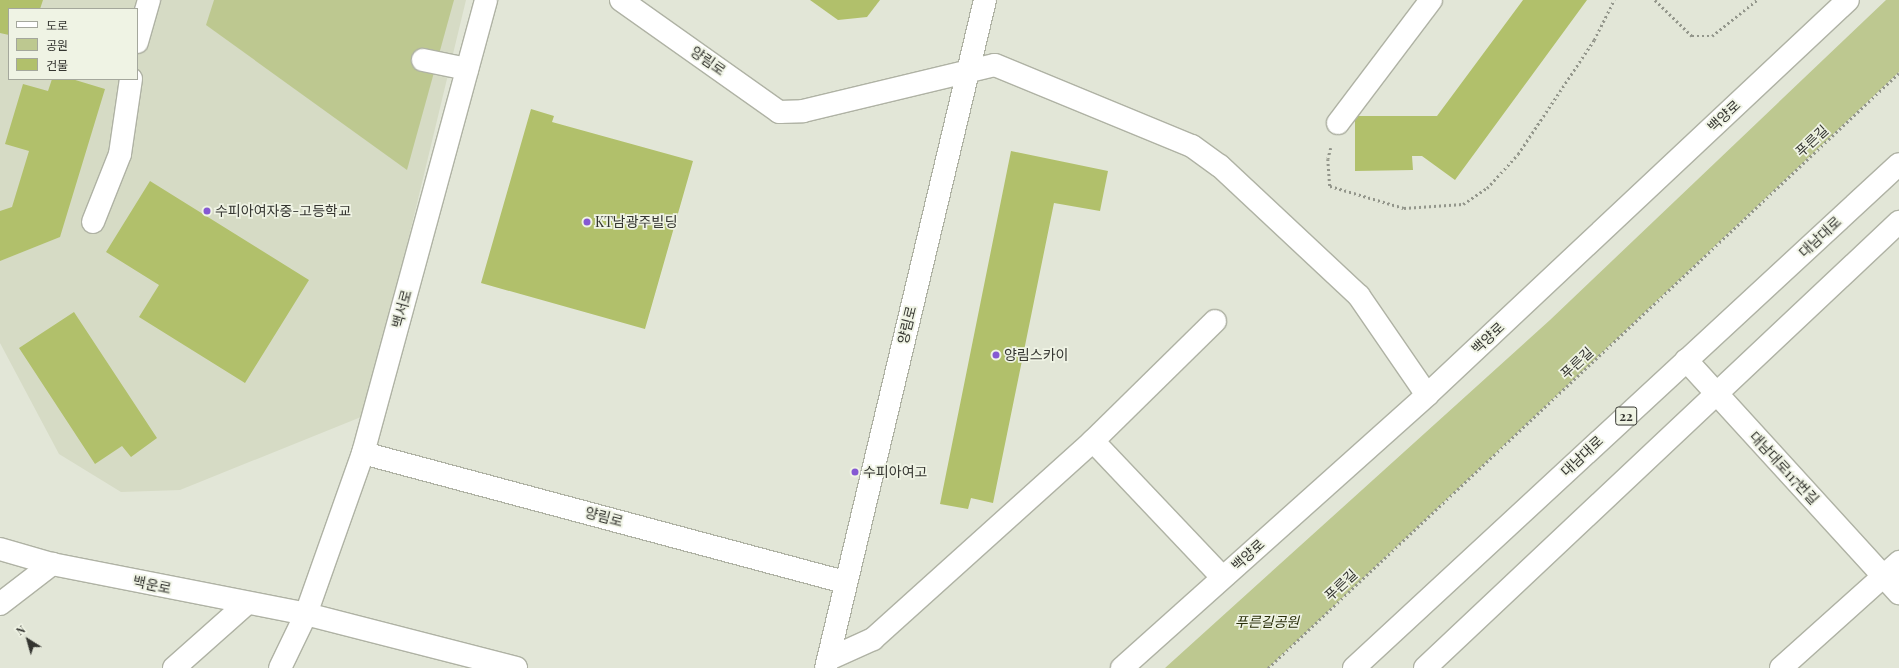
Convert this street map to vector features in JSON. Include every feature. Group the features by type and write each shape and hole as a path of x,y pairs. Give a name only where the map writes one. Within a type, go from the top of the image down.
{"street":[{"path":"138,38 149,0"},
{"name":"백서로","path":"306,614 363,453 486,0"},
{"name":"양림로","path":"827,664 845,582 985,0"},
{"path":"1338,123 1431,0"},
{"name":"백양로","path":"1122,668 1427,395 1848,0"},
{"name":"양림로","path":"628,4 779,112 803,111 969,69"},
{"path":"423,60 467,69"},
{"path":"969,69 995,65 1192,146 1220,166 1359,296 1427,395"},
{"path":"93,222 120,154 131,80"},
{"name":"대남대로","path":"1354,668 1899,164"},
{"path":"1425,668 1899,222"},
{"name":"양림로","path":"827,664 873,639 1093,441 1215,321"},
{"name":"대남대로117번길","path":"1686,360 1717,394 1891,569 1899,593"},
{"path":"1093,441 1222,578"},
{"name":"양림로","path":"363,453 845,582"},
{"name":"백운로","path":"0,549 52,564 246,604 306,614 516,668"},
{"path":"0,604 52,564"},
{"path":"1781,668 1891,569"},
{"path":"174,668 246,604"},
{"path":"280,668 306,614"}],"path":[{"path":"1338,123 1328,159 1330,186 1404,208 1463,204 1487,188 1518,154 1594,40 1614,0"},
{"path":"1655,0 1692,36 1712,36 1757,0"},
{"name":"푸른길","path":"1268,668 1899,73"}],"shaded area":[{"name":"수피아여자중-고등학교","path":"0,0 466,0 366,415 180,490 121,492 59,454 0,343"}],"green space":[{"path":"214,0 454,0 407,170 206,25"},
{"name":"푸른길공원","path":"1886,0 1899,0 1899,72 1268,668 1165,668 1550,320"}],"building":[{"path":"0,0 43,0 40,8 8,8 8,35 0,33"},
{"path":"810,0 880,0 867,17 838,20"},
{"path":"1523,0 1587,0 1455,180 1422,156 1412,156 1413,170 1355,171 1355,116 1437,116"},
{"path":"52,80 75,80 105,89 60,237 0,261 0,211 12,207 29,151 5,144 23,84 48,91"},
{"name":"KT남광주빌딩","path":"531,109 554,116 552,122 693,161 645,329 481,283"},
{"name":"양림스카이","path":"1011,151 1108,171 1100,211 1054,203 993,503 971,498 968,509 940,504"},
{"path":"150,181 309,280 245,383 139,317 159,285 106,252"},
{"path":"74,312 157,438 131,457 122,446 95,464 19,348"}],"place":[{"name":"수피아여자중-고등학교","path":"207,211"},
{"name":"KT남광주빌딩","path":"587,222"},
{"name":"양림스카이","path":"996,355"},
{"name":"수피아여고","path":"855,472"}]}
